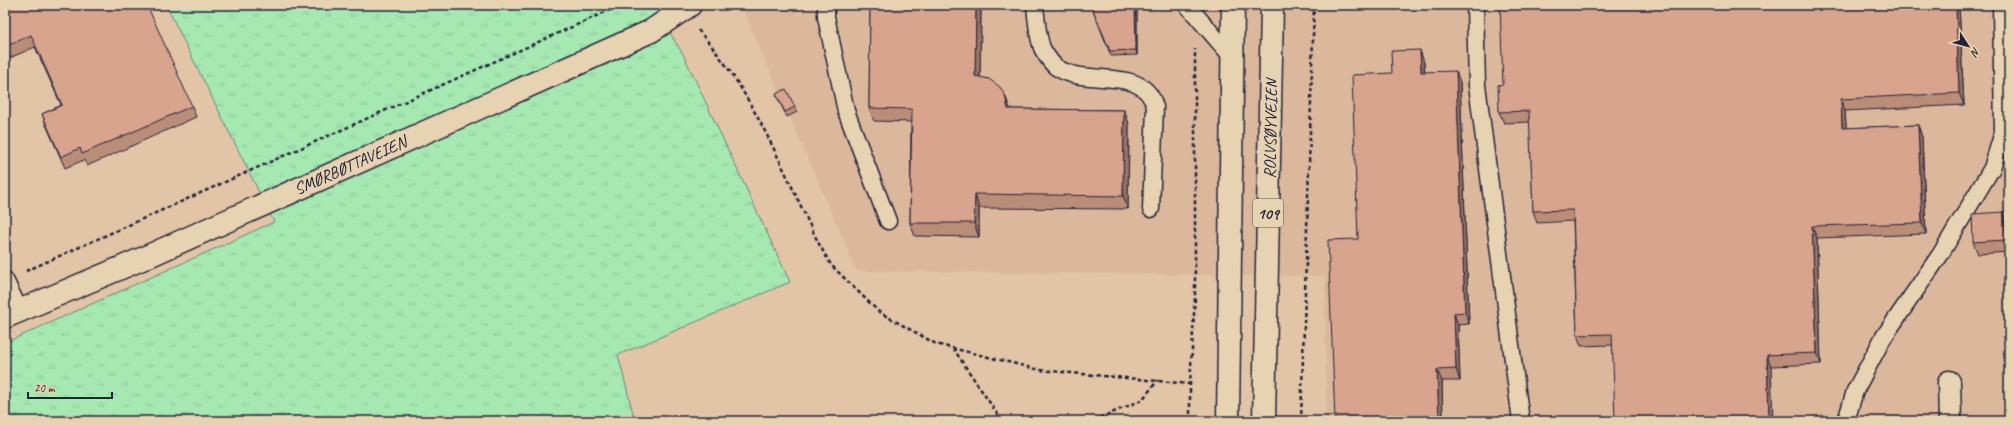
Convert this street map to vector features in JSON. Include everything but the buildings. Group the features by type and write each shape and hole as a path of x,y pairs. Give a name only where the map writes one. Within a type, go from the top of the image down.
{"main road":[{"name":"109","path":"1228,421 1233,5"},
{"name":"ROLVSØYVEIEN","path":"1264,421 1272,5"},
{"name":"SMØRBØTTAVEIEN","path":"13,314 144,258 638,37 683,7"},
{"path":"1949,382 1950,421"}],"lane":[{"path":"826,5 826,17 846,111 888,221"},
{"path":"1035,5 1043,49 1056,67 1080,76 1132,82 1143,87 1152,96 1155,107 1151,209"},
{"path":"1475,5 1477,85 1521,421"},
{"path":"1846,421 1855,391 1883,338 1940,255 1992,168 2003,132 2001,5"},
{"path":"1191,10 1233,58"},
{"path":"5,280 13,314"}],"path":[{"path":"5,280 621,5"},
{"path":"1301,421 1314,5"},
{"path":"683,7 745,93 819,244 831,265 879,312 936,344 1040,370 1190,384"},
{"path":"1190,421 1190,384 1195,297 1191,10"},
{"path":"953,348 1002,421"},
{"path":"1093,421 1142,400 1158,380"}],"shaded area":[{"path":"741,5 2009,5 2009,421 1326,421 1325,276 857,271"}],"green space":[{"path":"166,5 653,5 684,56 790,282 618,355 635,421 5,421 5,343 274,222"}]}
